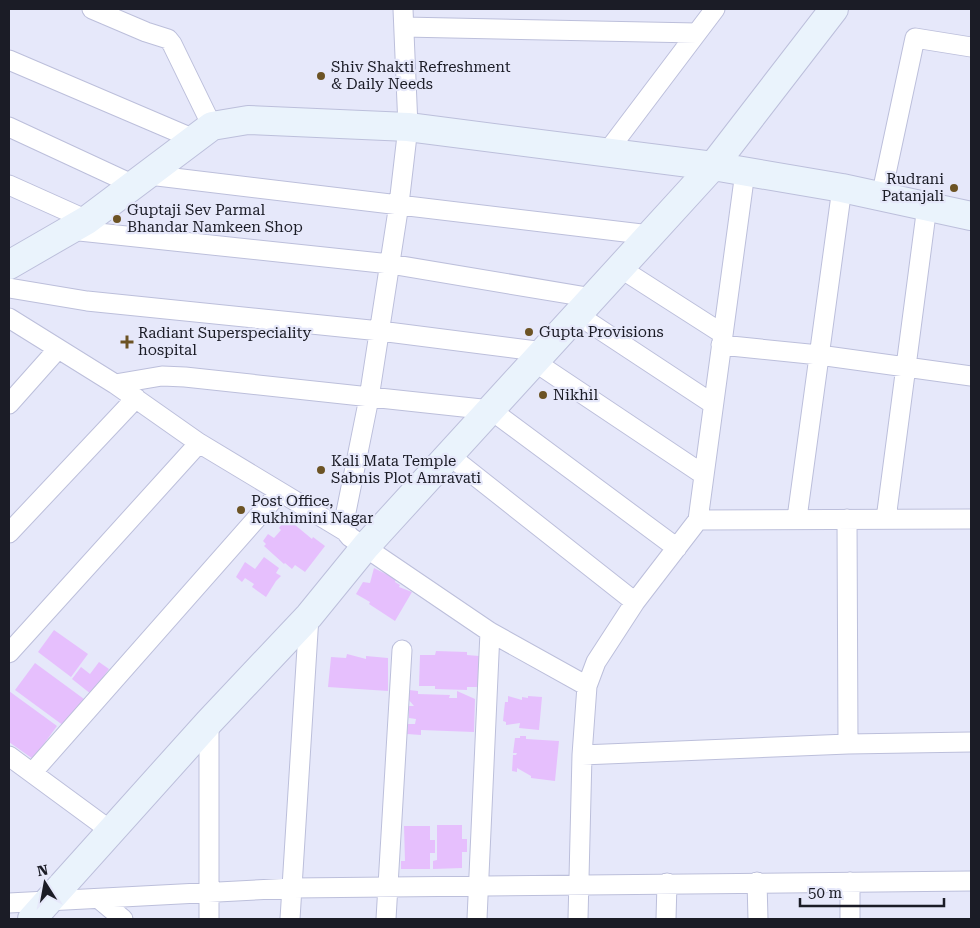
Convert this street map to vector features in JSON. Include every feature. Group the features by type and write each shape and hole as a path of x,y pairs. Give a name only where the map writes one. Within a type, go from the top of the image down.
{"street":[{"path":"92,9 146,32 168,39 172,44 203,132"},
{"path":"607,152 715,9"},
{"path":"39,911 209,722 309,616 356,539 450,456 713,166 834,9"},
{"path":"356,539 344,522 369,398 380,331 399,204 408,127 404,18 697,33"},
{"path":"881,197 915,38 971,47"},
{"path":"9,60 203,132"},
{"path":"9,265 78,225 141,180 203,132 248,120 408,127 713,166 842,188 971,216"},
{"path":"9,127 141,180 399,204 650,235"},
{"path":"578,919 582,755 587,686 596,662 635,602 698,520 745,172"},
{"path":"9,185 78,225 390,264 585,307 713,404"},
{"path":"797,518 842,188"},
{"path":"886,519 927,206"},
{"path":"620,268 722,340 971,376"},
{"path":"9,288 87,302 380,331 539,357 704,475"},
{"path":"9,318 57,350 115,384 199,443 356,539 490,632 587,686"},
{"path":"9,404 57,350"},
{"path":"115,384 162,376 185,377 491,410 677,548"},
{"path":"9,533 136,398"},
{"path":"9,653 199,443"},
{"path":"450,456 635,602"},
{"path":"32,773 279,493"},
{"path":"698,520 797,518 971,519"},
{"path":"847,519 848,744"},
{"path":"290,919 309,616"},
{"path":"477,919 490,632"},
{"path":"386,919 386,888 402,650"},
{"path":"209,722 209,919"},
{"path":"582,755 848,744 971,742"},
{"path":"9,756 110,831"},
{"path":"9,903 39,911 99,899 209,891 293,888 971,881"},
{"path":"757,882 758,919"},
{"path":"850,882 850,919"},
{"path":"666,919 667,883"},
{"path":"99,899 123,919"}],"building":[{"path":"283,515 312,539 313,537 325,546 305,572 295,565 292,569 284,564 264,546 266,544 263,541 268,534 274,538 281,530 279,528 284,521 280,518"},
{"path":"264,557 279,568 276,573 281,576 266,597 252,587 254,584 245,578 242,582 236,577 245,562 255,569"},
{"path":"374,568 396,579 395,582 400,585 399,587 412,592 395,621 356,594 363,582 370,583"},
{"path":"54,630 88,654 71,677 38,652"},
{"path":"436,651 467,652 467,655 479,656 478,687 467,687 467,690 435,689 435,686 419,686 420,655 435,655"},
{"path":"347,654 366,659 366,656 388,658 388,691 328,687 331,657 346,658"},
{"path":"99,662 109,669 91,694 72,679 81,667 90,674"},
{"path":"35,663 84,699 64,726 15,690"},
{"path":"409,690 418,691 418,694 450,695 449,698 457,698 457,691 475,699 474,732 421,730 421,735 407,734 408,724 415,724 416,719 409,718 409,706 414,706 408,699"},
{"path":"9,691 57,726 33,759 9,742"},
{"path":"508,696 522,700 522,697 528,698 528,696 542,697 539,730 519,728 520,723 506,725 506,722 503,721 505,702 508,702"},
{"path":"520,736 526,736 526,739 559,741 555,781 531,778 531,776 517,768 517,772 512,771 513,755 517,753 513,753 515,738 520,738"},
{"path":"437,825 462,825 462,839 467,839 467,852 462,852 462,868 433,869 433,861 437,860"},
{"path":"404,826 430,826 430,840 435,840 435,853 430,853 430,869 401,869 401,861 405,861"}],"place":[{"name":"Shiv Shakti Refreshment & Daily Needs","path":"321,76"},
{"name":"Rudrani Patanjali","path":"954,188"},
{"name":"Guptaji Sev Parmal Bhandar Namkeen Shop","path":"117,219"},
{"name":"Gupta Provisions","path":"529,332"},
{"name":"Radiant Superspeciality hospital","path":"127,342"},
{"name":"Nikhil","path":"543,395"},
{"name":"Kali Mata Temple Sabnis Plot Amravati","path":"321,470"},
{"name":"Post Office, Rukhimini Nagar","path":"241,510"}]}
